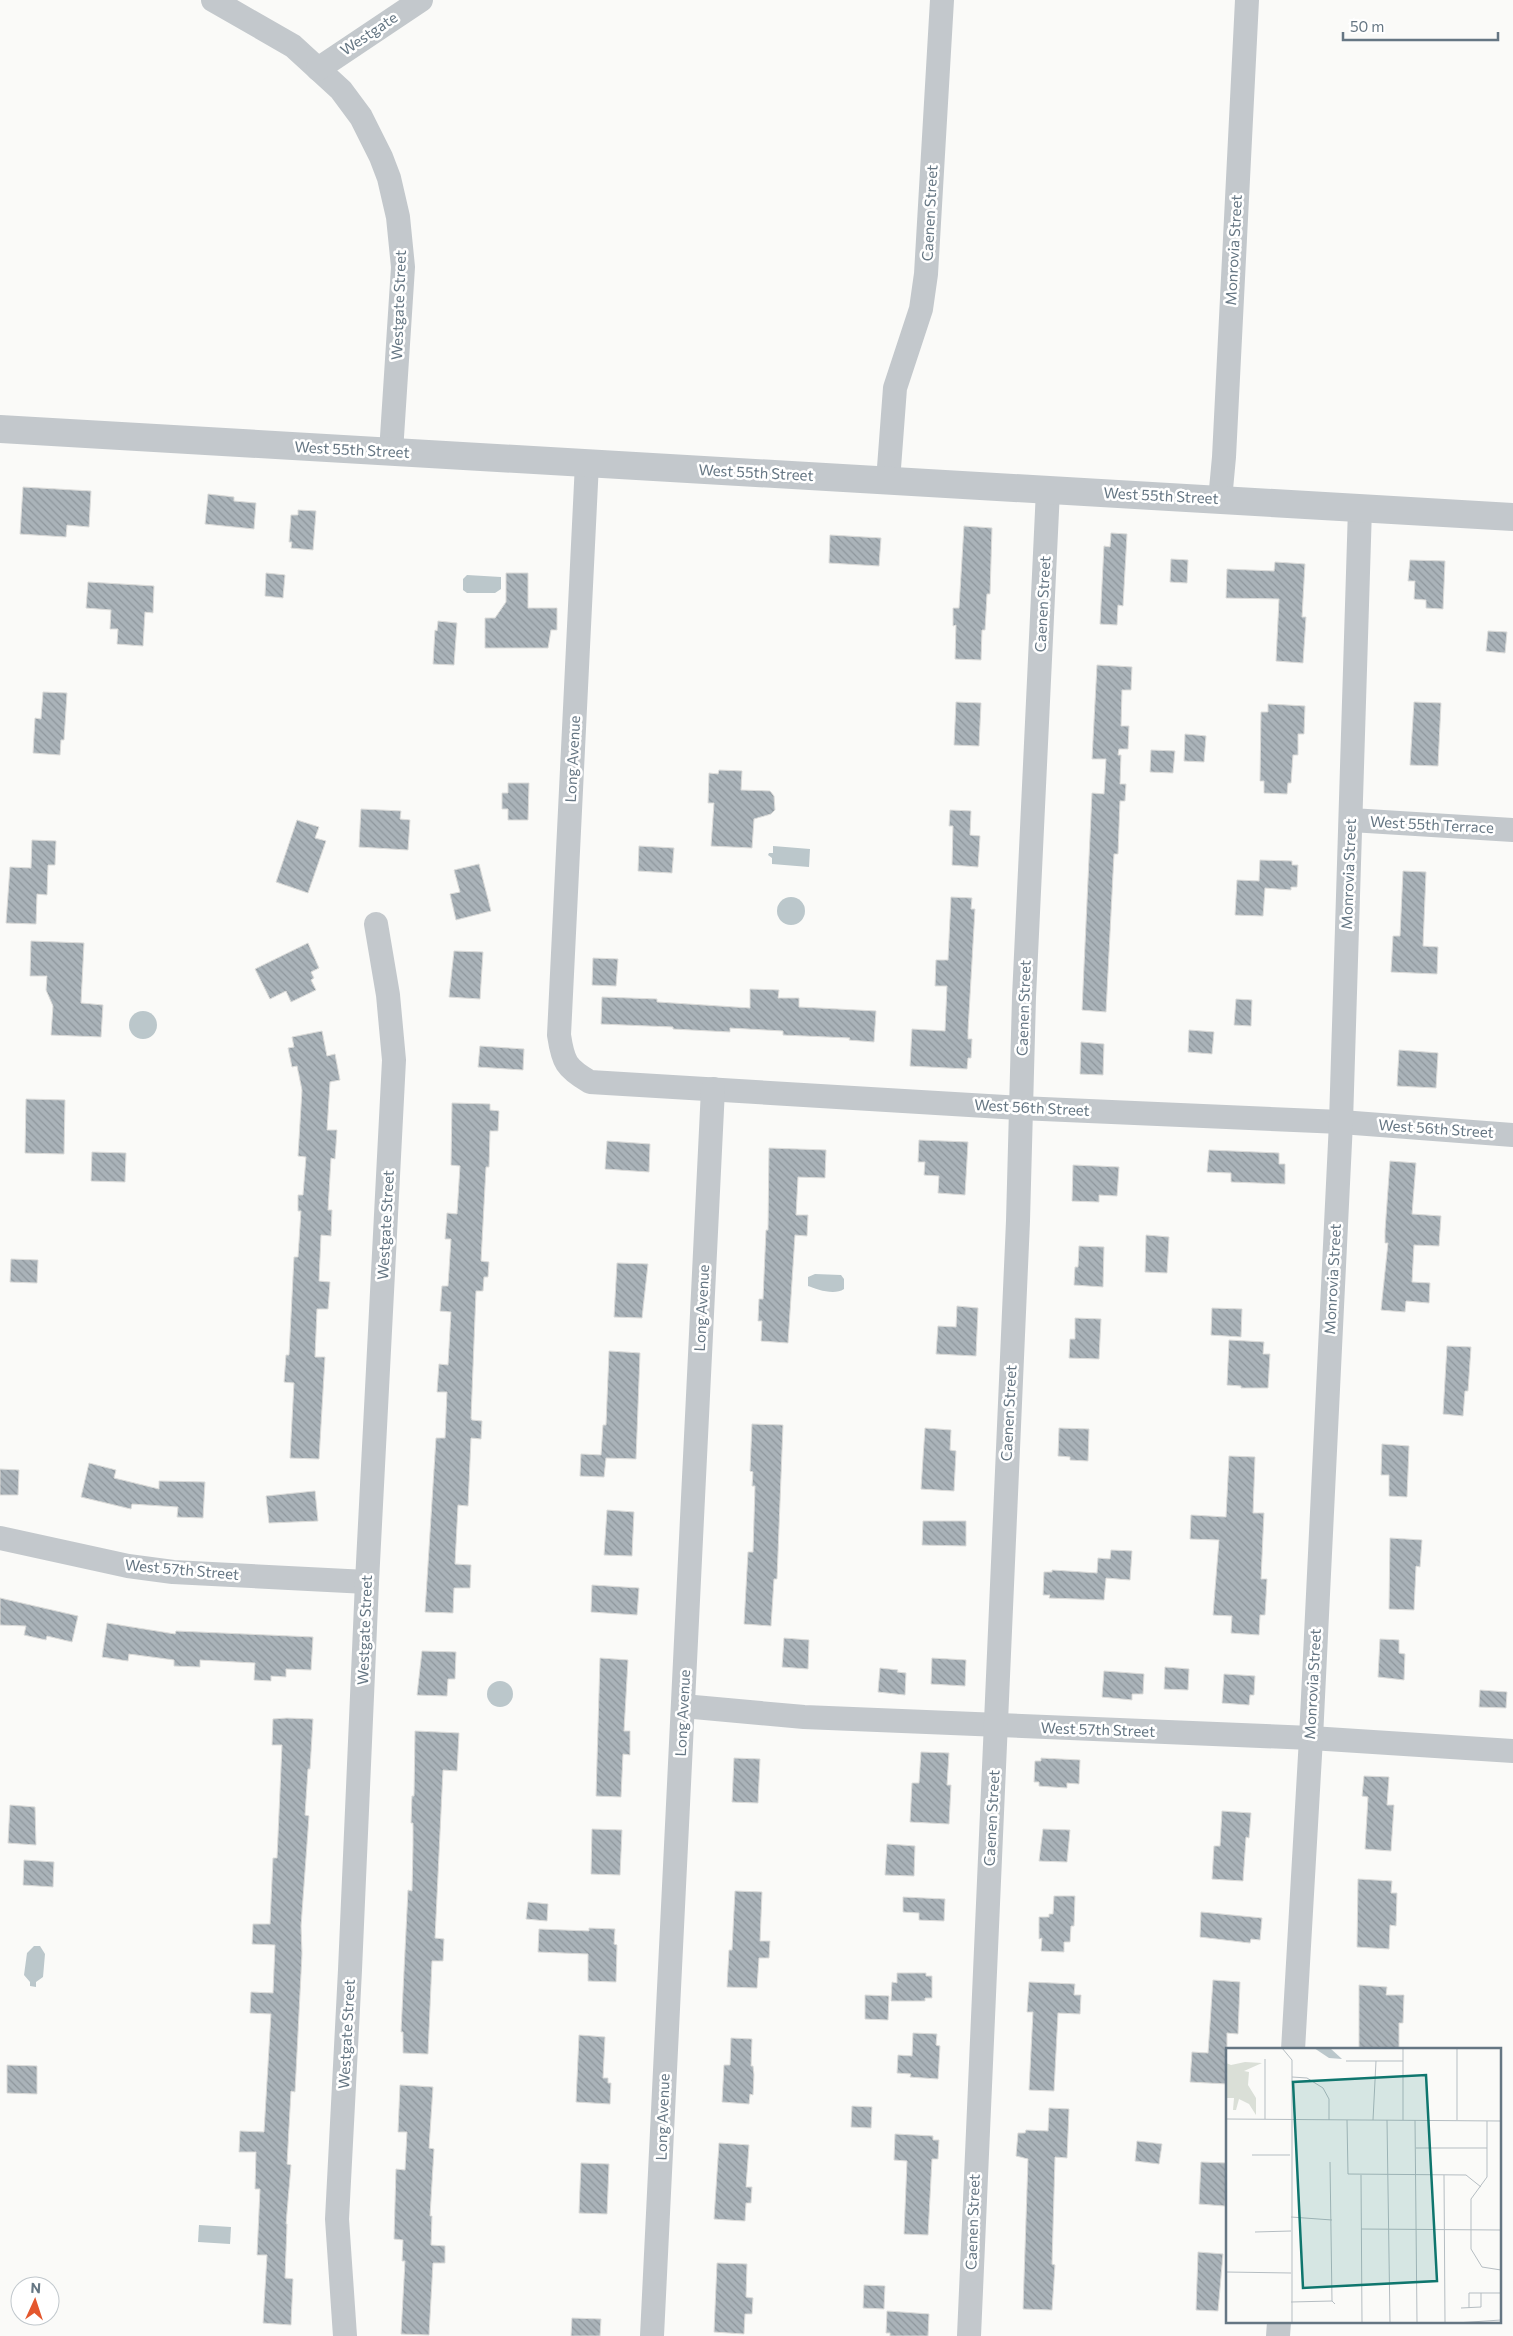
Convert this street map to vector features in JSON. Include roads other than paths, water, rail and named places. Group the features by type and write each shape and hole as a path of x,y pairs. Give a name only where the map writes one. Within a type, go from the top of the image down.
{"street":[{"name":"Westgate Street","path":"213,0 293,46 341,90 372,136 389,178 398,216 403,266 391,452"},
{"name":"Westgate","path":"318,69 421,0"},
{"name":"Caenen Street","path":"888,481 895,388 921,308 926,274 942,0"},
{"name":"Monrovia Street","path":"1220,500 1224,457 1246,0"},
{"name":"West 55th Street","path":"0,429 1513,517"},
{"name":"Long Avenue","path":"562,1055 559,1035 587,463"},
{"name":"Caenen Street","path":"969,2336 1018,1221 1020,1108 1048,490"},
{"name":"Monrovia Street","path":"1293,2048 1311,1738 1341,1122 1360,508"},
{"name":"West 55th Terrace","path":"1351,820 1513,830"},
{"name":"Westgate Street","path":"345,2336 337,2219 394,1060 388,995 376,924"},
{"name":"West 56th Street","path":"562,1055 573,1072 590,1082 1020,1108 1341,1122 1513,1135"},
{"name":"Long Avenue","path":"652,2336 713,1089"},
{"name":"West 57th Street","path":"0,1538 128,1566 173,1572 367,1582"},
{"name":"West 57th Street","path":"684,1706 804,1717 1311,1738 1513,1751"}]}
